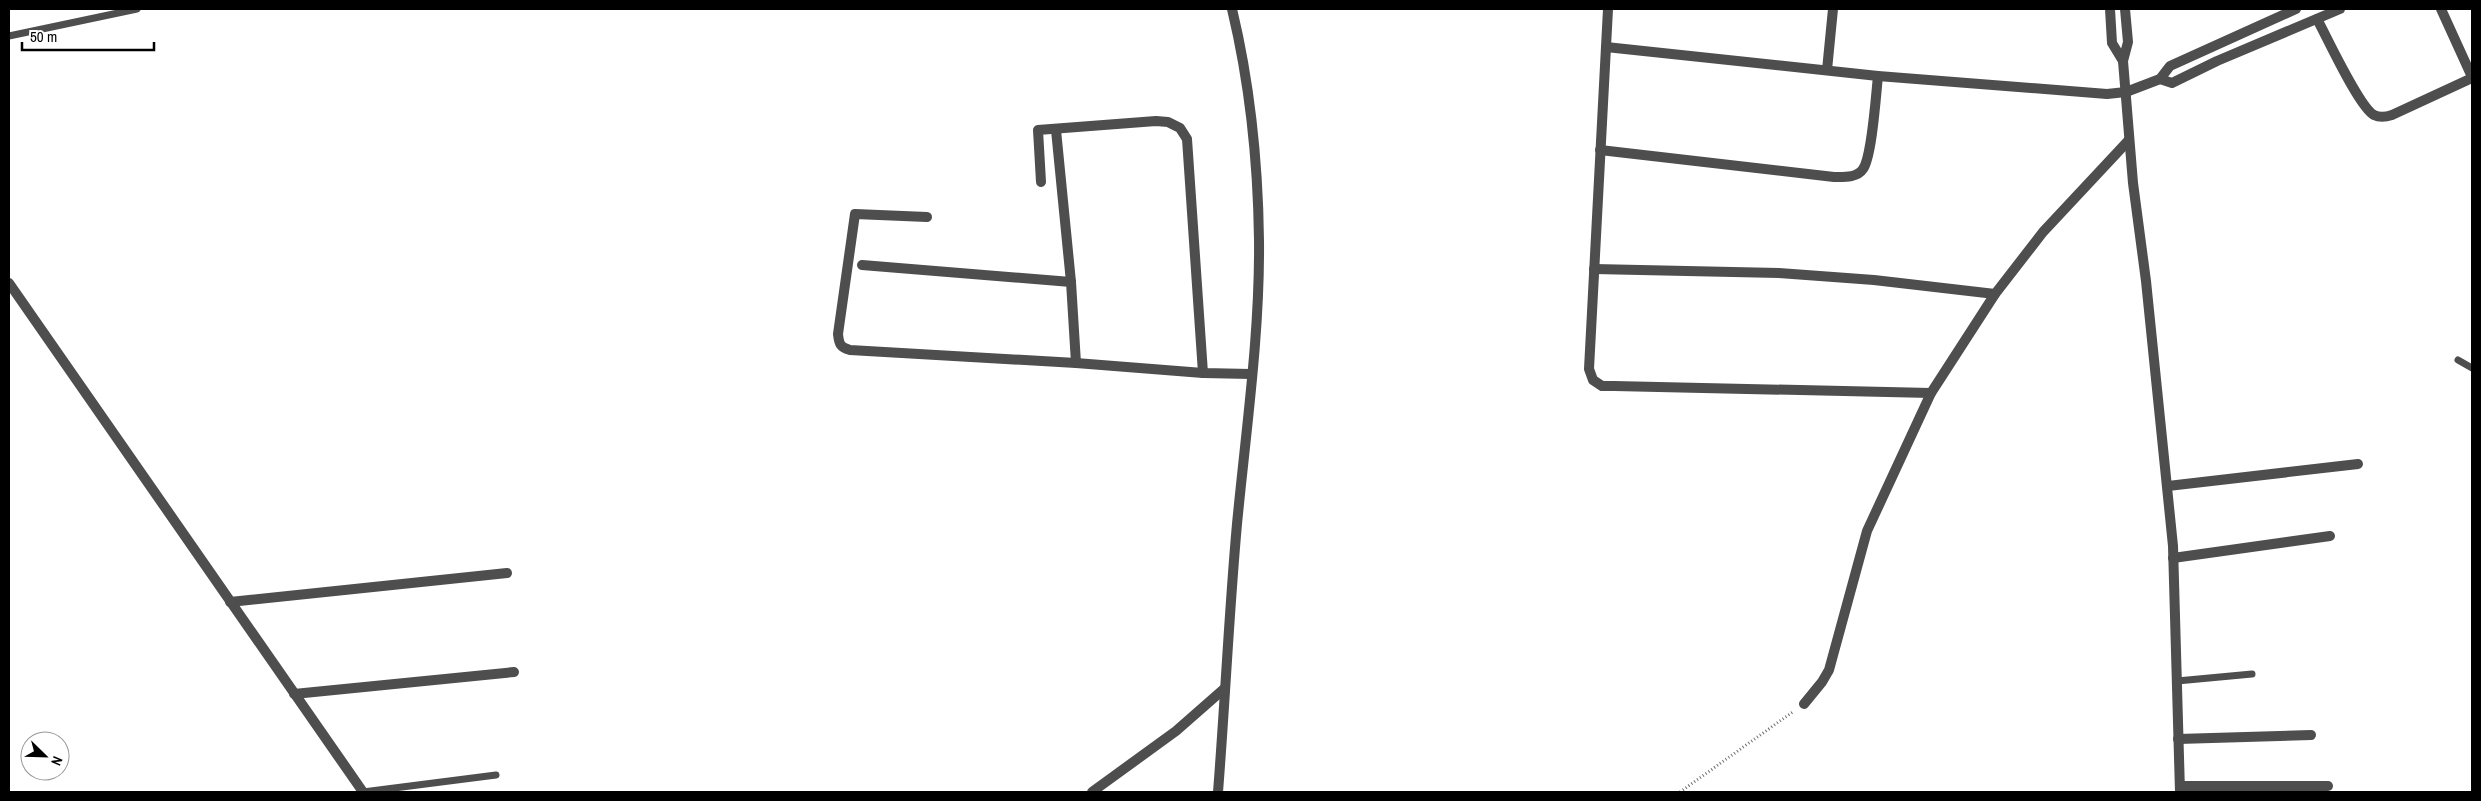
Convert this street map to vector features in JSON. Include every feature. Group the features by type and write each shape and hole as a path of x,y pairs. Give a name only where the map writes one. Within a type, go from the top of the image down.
{"street":[{"path":"1218,792 1251,374 1259,242 1256,161 1248,90 1232,9"},
{"path":"1608,9 1589,369 1593,380 1602,386 1931,393"},
{"path":"1827,70 1833,9"},
{"path":"2110,9 2112,43 2123,61"},
{"path":"2125,9 2128,42 2123,61 2130,140 2168,480 2173,558 2180,789 2328,786"},
{"path":"1606,47 1878,76 2107,94 2126,92 2160,79 2170,66 2296,9"},
{"path":"2160,79 2172,83 2217,60 2340,9"},
{"path":"2317,19 2363,104 2375,116 2382,117 2392,115 2472,77 2441,9"},
{"path":"1600,150 1834,177 1852,177 1863,169 1868,156 1878,76"},
{"path":"1041,182 1038,130 1156,121 1168,122 1180,128 1187,139 1192,182 1203,373"},
{"path":"1056,130 1071,282 1076,363"},
{"path":"1804,704 1829,670 1867,531 1931,393 1995,294 2043,232 2130,140"},
{"path":"927,217 855,214 838,334 838,342 842,348 1203,373 1251,374"},
{"path":"862,265 1071,282"},
{"path":"1594,269 1788,274 1874,280 1995,294"},
{"path":"9,282 363,792"},
{"path":"2168,480 2358,464"},
{"path":"2173,558 2330,536"},
{"path":"230,602 507,573"},
{"path":"294,694 514,672"},
{"path":"1092,792 1176,731 1225,688"},
{"path":"2178,739 2311,735"}],"lane":[{"path":"9,36 137,9"},
{"path":"2458,360 2472,368"},
{"path":"2177,681 2252,674"},
{"path":"363,792 496,775"}],"path":[{"path":"1680,792 1804,704"}]}
